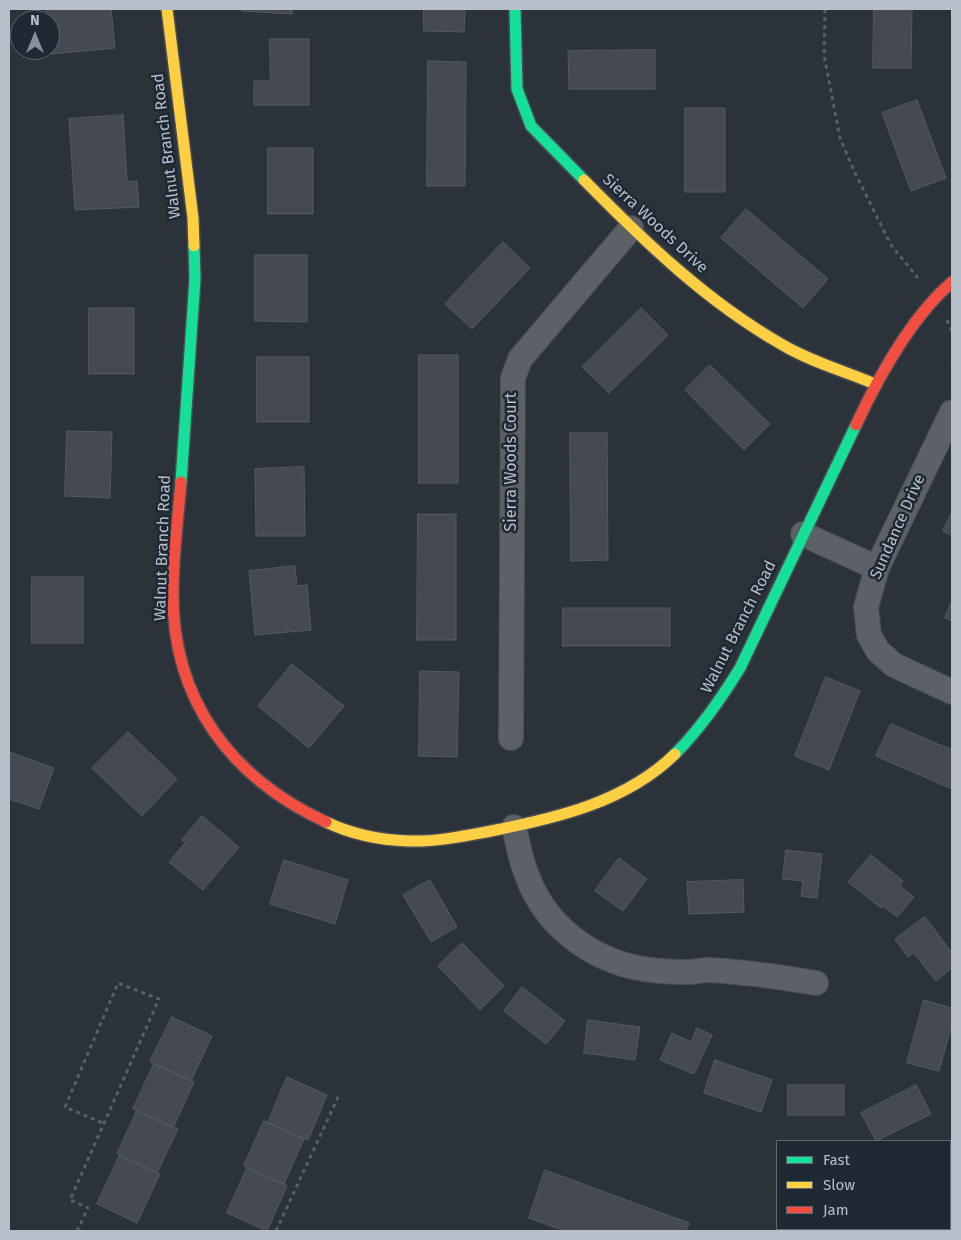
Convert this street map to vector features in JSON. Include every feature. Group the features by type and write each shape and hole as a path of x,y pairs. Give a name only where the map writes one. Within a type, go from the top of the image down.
{"street":[{"name":"Walnut Branch Road","path":"167,9 193,218 195,279 174,593 176,632 184,668 197,704 217,737 243,768 271,793 301,812 332,826 370,837 407,841 444,840 514,827 566,816 602,803 638,783 669,761 697,733 721,702 740,668 875,384 929,303 952,282"},
{"name":"Sierra Woods Drive","path":"516,9 517,89 531,126 631,228 707,296 782,345 875,384"},
{"name":"Sierra Woods Court","path":"512,738 513,378 520,358 631,228"},
{"name":"Sundance Drive","path":"952,412 877,568 866,607 869,635 878,651 894,665 952,692"},
{"path":"803,534 877,568"},
{"path":"514,827 528,879 542,905 562,930 586,948 611,961 639,968 688,972 706,970 749,972 816,983"}],"path":[{"path":"825,9 824,55 840,138 854,173 891,245 918,277"},
{"path":"77,1231 88,1208 70,1200 159,999 118,983 65,1107 103,1123"},
{"path":"276,1231 340,1093"}],"building":[{"path":"111,9 115,48 60,53 60,10 46,10"},
{"path":"242,9 292,9 292,14 242,11"},
{"path":"424,9 465,9 464,32 424,31"},
{"path":"874,9 912,9 911,68 873,68"},
{"path":"270,39 309,39 309,105 254,105 254,81 270,81"},
{"path":"655,50 655,89 569,89 568,51"},
{"path":"428,61 466,62 465,186 427,186"},
{"path":"917,100 946,178 911,191 882,113"},
{"path":"685,108 725,108 725,192 685,192"},
{"path":"123,115 127,182 137,181 139,207 75,210 69,119"},
{"path":"268,148 313,148 313,214 268,214"},
{"path":"746,209 828,279 803,308 721,238"},
{"path":"503,242 530,268 472,329 445,304"},
{"path":"255,255 307,255 307,322 255,321"},
{"path":"89,308 134,308 134,374 89,374"},
{"path":"641,308 668,335 609,393 582,367"},
{"path":"419,355 458,355 458,483 419,483"},
{"path":"257,357 309,357 309,422 257,422"},
{"path":"710,365 770,424 744,450 685,390"},
{"path":"67,431 112,432 110,498 65,496"},
{"path":"570,433 607,433 608,560 571,561"},
{"path":"304,467 305,536 256,536 255,469"},
{"path":"952,512 952,536 943,531"},
{"path":"418,514 456,514 456,640 417,640"},
{"path":"295,566 297,586 307,585 311,630 255,635 249,571"},
{"path":"32,577 83,577 83,643 32,643"},
{"path":"952,601 952,621 945,618"},
{"path":"563,608 670,608 670,646 563,646"},
{"path":"292,664 344,706 309,748 258,706"},
{"path":"420,671 459,672 457,757 419,756"},
{"path":"826,677 860,691 829,770 795,756"},
{"path":"891,724 952,750 952,789 876,756"},
{"path":"128,732 177,779 142,816 92,768"},
{"path":"9,752 54,768 39,809 9,799"},
{"path":"202,816 239,847 203,890 169,862 185,843 182,840"},
{"path":"786,850 822,854 817,898 801,896 803,881 783,879"},
{"path":"871,855 903,881 900,886 914,897 897,917 883,906 881,908 848,882"},
{"path":"619,858 647,879 623,911 595,891"},
{"path":"284,860 348,880 335,924 270,904"},
{"path":"430,880 457,927 431,942 403,895"},
{"path":"743,880 744,912 689,914 687,882"},
{"path":"925,917 952,953 952,968 936,981 914,953 908,957 895,939"},
{"path":"462,943 504,986 480,1010 438,966"},
{"path":"522,987 565,1021 546,1044 504,1011"},
{"path":"924,1000 952,1008 952,1024 939,1071 907,1063"},
{"path":"172,1017 212,1036 191,1081 150,1062"},
{"path":"588,1020 640,1027 635,1060 584,1053"},
{"path":"697,1028 712,1035 694,1074 660,1060 672,1033 691,1042"},
{"path":"715,1060 772,1080 761,1112 704,1093"},
{"path":"154,1064 194,1082 173,1128 133,1109"},
{"path":"287,1077 327,1095 308,1140 268,1123"},
{"path":"788,1085 844,1085 844,1115 788,1115"},
{"path":"916,1085 931,1114 875,1140 861,1113"},
{"path":"137,1111 178,1129 157,1173 117,1154"},
{"path":"264,1121 304,1139 284,1184 244,1166"},
{"path":"120,1155 160,1174 137,1223 97,1204"},
{"path":"247,1168 287,1186 267,1231 227,1213"},
{"path":"545,1170 689,1223 686,1231 565,1231 529,1218"}],"traffic: fast":[{"path":"515,9 517,89 531,126 584,180"},
{"path":"181,482 195,279 194,246"},
{"path":"675,754 710,713 740,668 856,425"}],"traffic: slow":[{"path":"167,9 193,218 194,246"},
{"path":"584,180 677,269 727,309 792,350 875,384"},
{"path":"326,822 366,836 408,841 439,840 491,831 565,814 613,796 656,771 675,754"}],"traffic: jam":[{"path":"856,425 885,368 897,349 923,312 952,282"},
{"path":"181,482 173,578 175,631 183,667 196,701 213,731 236,758 262,783 292,804 326,822"}]}
